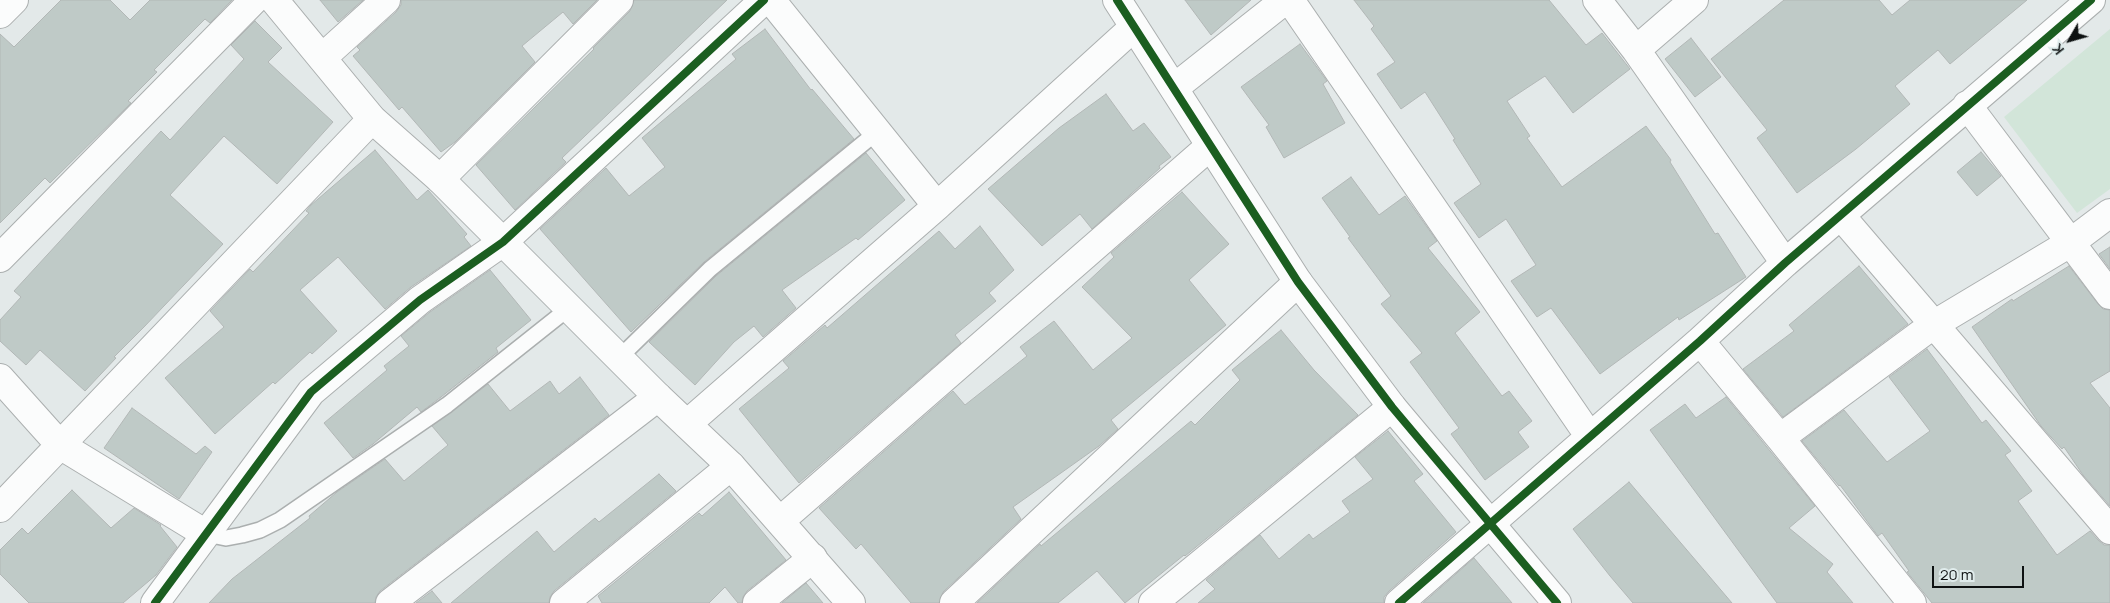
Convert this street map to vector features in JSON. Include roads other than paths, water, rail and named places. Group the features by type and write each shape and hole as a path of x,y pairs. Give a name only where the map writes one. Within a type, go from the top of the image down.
{"street":[{"path":"0,14 14,0"},
{"path":"0,258 254,0"},
{"path":"274,0 323,57 372,119 440,179 658,398 731,466 851,603"},
{"path":"323,57 386,0"},
{"path":"440,179 619,0"},
{"path":"155,603 311,392 420,300 503,242 764,0"},
{"path":"771,0 936,206"},
{"path":"1117,0 1298,282 1392,407 1558,603"},
{"path":"1174,88 1285,0"},
{"path":"1290,0 1590,437"},
{"path":"1597,0 1636,50 1785,263"},
{"path":"1636,50 1694,0"},
{"path":"1399,603 1700,341 1785,263 2091,0"},
{"path":"687,424 936,206 1134,27"},
{"path":"1967,105 2110,295"},
{"path":"0,508 372,119"},
{"path":"780,521 1210,146"},
{"path":"1780,438 1933,325 2070,243 2110,213"},
{"path":"1841,216 2110,530"},
{"path":"954,603 1298,282"},
{"path":"1700,341 1912,603"},
{"path":"0,378 60,445 206,534"},
{"path":"390,603 658,398"},
{"path":"1153,603 1392,407"},
{"path":"564,603 731,466"},
{"path":"757,603 813,558"}],"lane":[{"path":"619,358 710,269 877,132"},
{"path":"206,534 226,538 242,536 280,520 447,405 569,308"}]}
